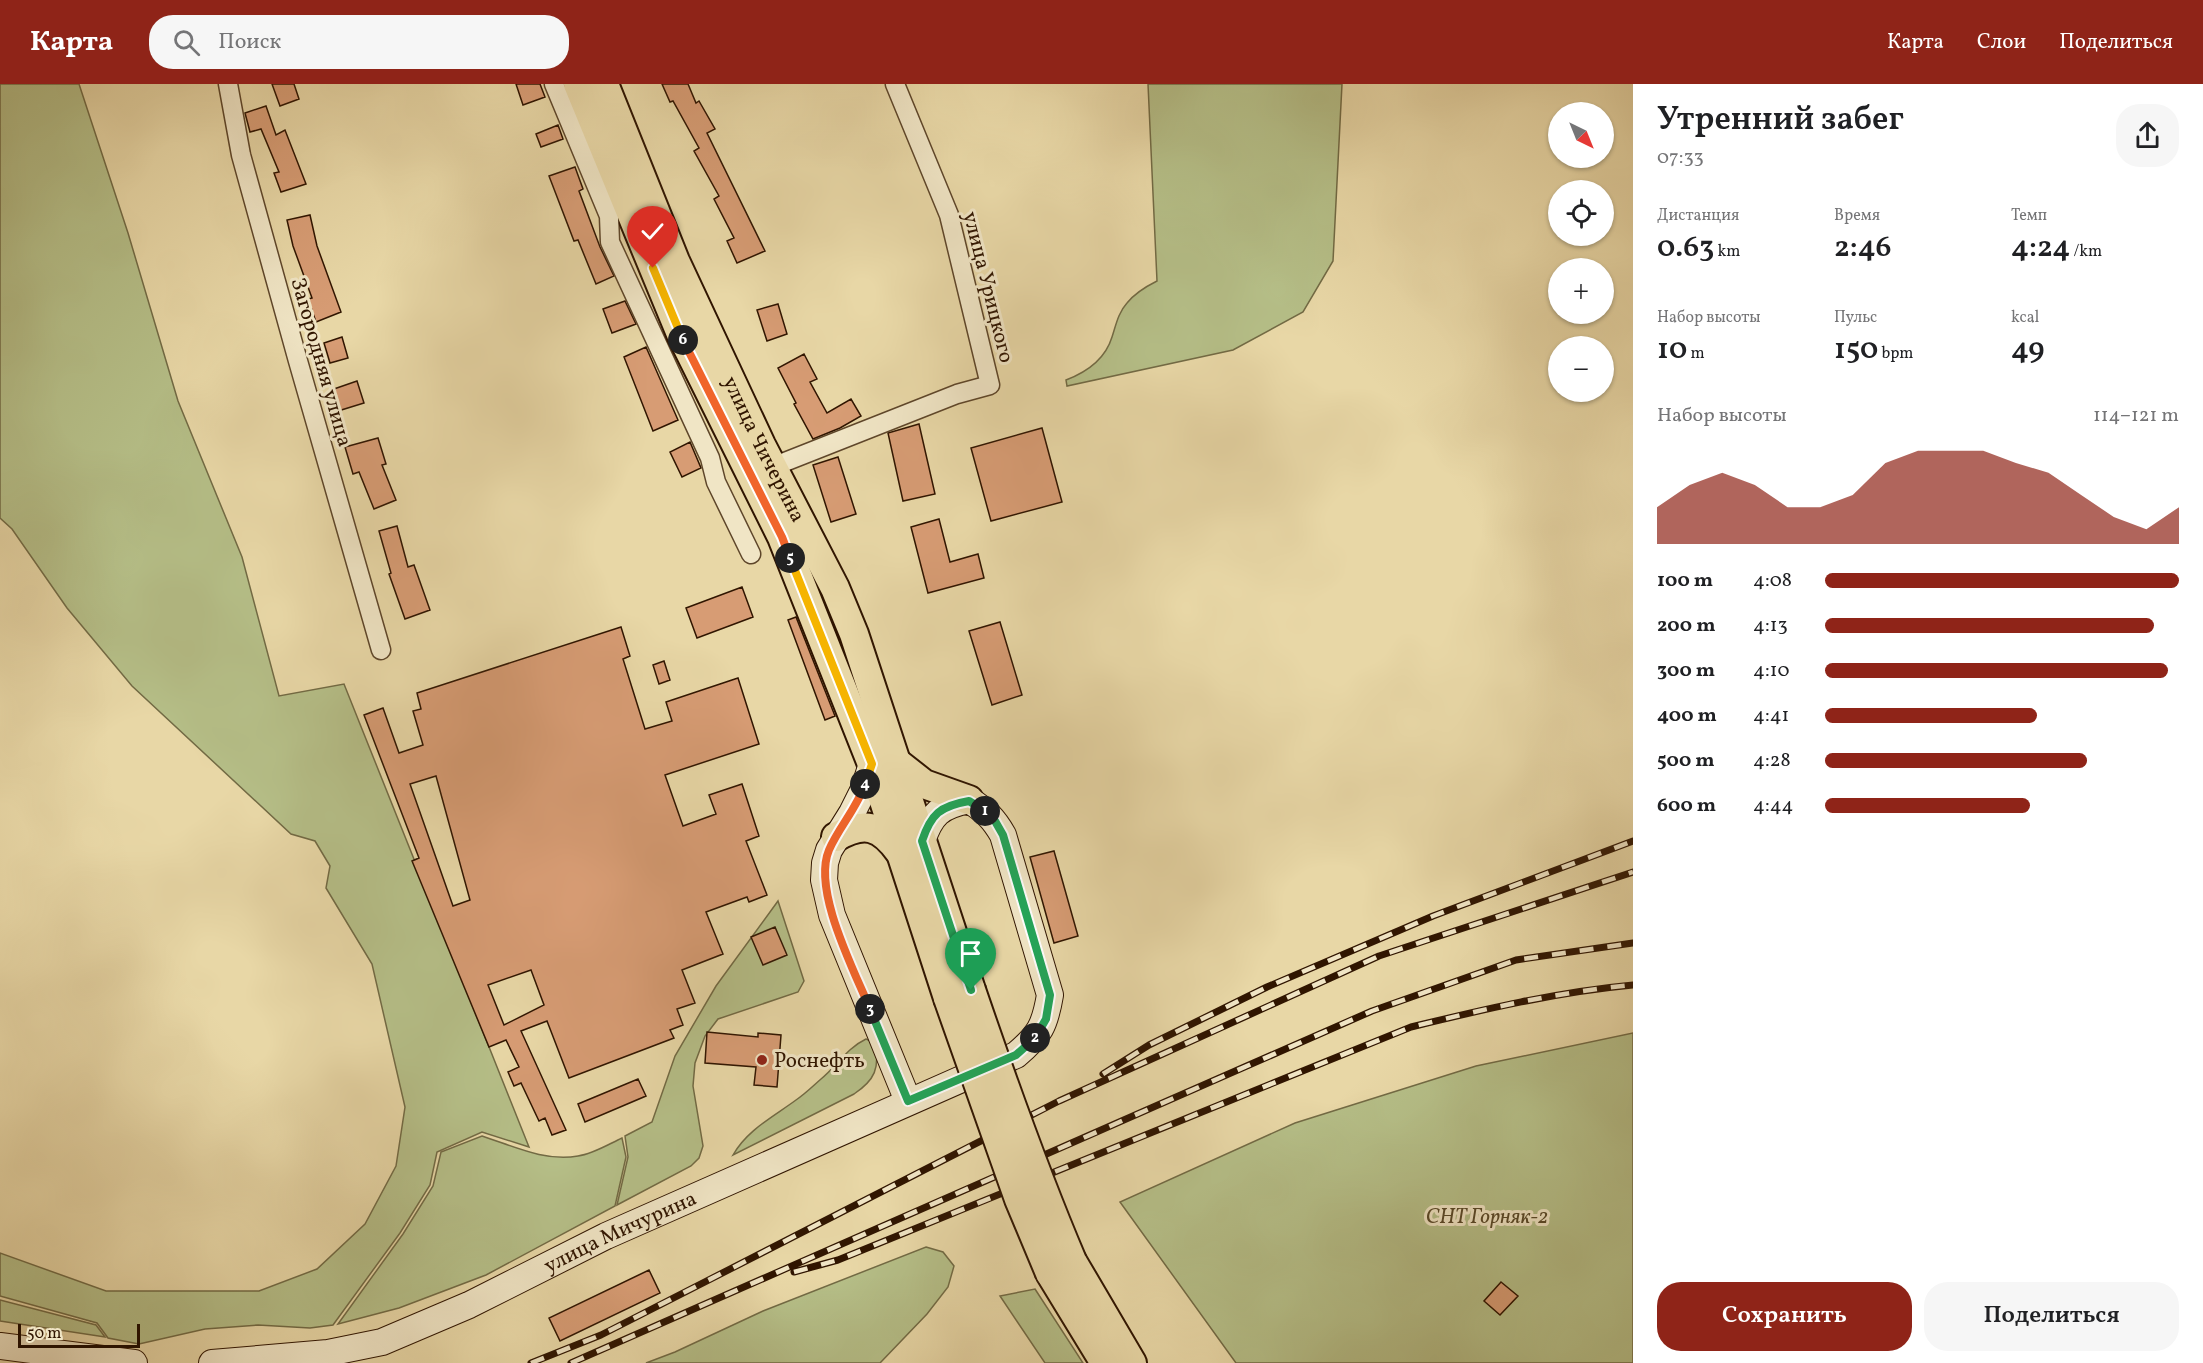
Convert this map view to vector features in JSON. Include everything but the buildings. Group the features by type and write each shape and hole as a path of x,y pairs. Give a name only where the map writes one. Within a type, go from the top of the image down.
{"main road":[{"name":"улица Чичерина","path":"578,84 681,334 782,537 884,763"},
{"name":"улица Чичерина","path":"604,84 675,261 772,466 839,597 854,634 884,763 959,994 1011,1178 1061,1267"},
{"path":"908,1101 832,915 824,880 825,863 836,837 884,763 924,784 969,801"},
{"path":"836,837 851,828 870,828 911,847 939,810 954,803 969,801"},
{"name":"улица Мичурина","path":"212,1363 328,1353 382,1342 469,1305 616,1232 1016,1055 1033,1040 1046,1019 1050,995 1003,835 989,815 969,801"},
{"path":"1061,1267 1104,1363"},
{"path":"1061,1267 1132,1363"},
{"path":"0,1346 134,1363"}],"street":[{"name":"Загородняя улица","path":"228,84 241,155 381,650"},
{"path":"554,84 609,216 610,242 710,458 716,482 751,554"},
{"name":"улица Урицкого","path":"772,466 957,394 990,385 949,215 895,84"}],"green space":[{"path":"0,84 79,84 128,233 178,401 242,557 279,696 344,684 529,1147 482,1132 437,1152 430,1185 400,1233 333,1325 310,1328 258,1325 205,1329 139,1344 108,1338 97,1323 0,1296 0,1253 106,1291 259,1291 317,1269 365,1224 396,1166 405,1107 372,964 326,888 330,866 315,841 291,834 132,686 67,608 12,529 0,518"},
{"path":"1148,84 1342,84 1333,261 1303,312 1233,350 1067,386 1066,380 1088,369 1100,359 1109,345 1119,315 1133,296 1157,281"},
{"path":"778,901 804,981 798,992 718,1019 705,1036 695,1063 693,1086 703,1146 699,1158 691,1166 617,1205 628,1157 625,1136 652,1122 675,1056 716,986"},
{"name":"СНТ Горняк-2","path":"1633,1033 1633,1363 1236,1363 1120,1202 1295,1123 1476,1066"},
{"path":"866,1039 875,1043 877,1060 874,1073 867,1084 854,1094 733,1155 753,1131 803,1095 853,1047"},
{"path":"482,1136 529,1152 553,1157 589,1153 622,1138 626,1157 615,1206 486,1275 399,1308 338,1324 403,1234 433,1186 441,1152"},
{"path":"926,1247 943,1252 954,1266 948,1287 927,1314 880,1363 646,1363 763,1311"},
{"path":"1035,1289 1083,1363 1045,1363 1000,1296"},
{"path":"0,1300 96,1325 105,1337 0,1321"}],"railway":[{"path":"1103,1074 1149,1045 1267,987 1433,916 1633,841"},
{"path":"531,1363 601,1335 1059,1101 1379,956 1633,872"},
{"path":"571,1363 1372,1011 1516,960 1633,943"},
{"path":"794,1272 838,1260 1411,1027 1549,997 1633,985"}],"place":[{"name":"Роснефть","path":"762,1060"}],"route":[{"path":"653,268 681,334 782,537 872,764 864,789 852,813 829,850 825,863 824,880 832,915 908,1101 1016,1055 1033,1040 1046,1019 1050,995 1003,835 995,821 984,809 969,801 954,803 939,810 928,824 922,841 971,990"}]}
